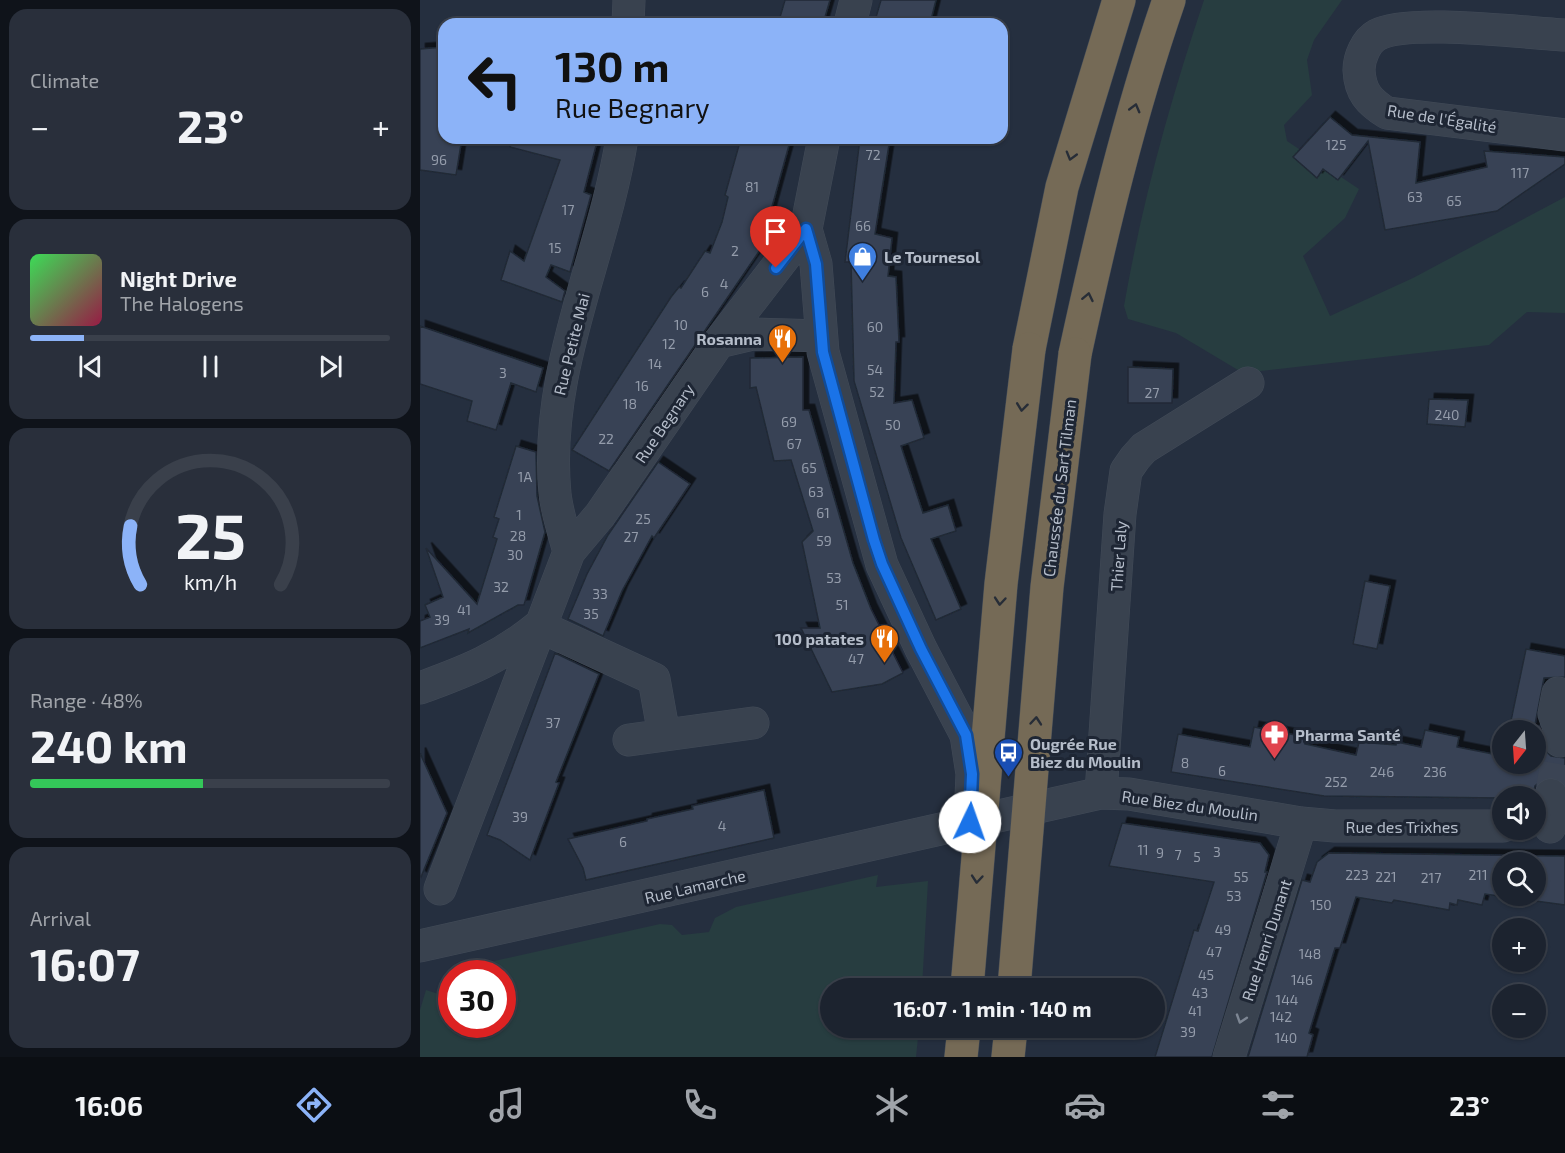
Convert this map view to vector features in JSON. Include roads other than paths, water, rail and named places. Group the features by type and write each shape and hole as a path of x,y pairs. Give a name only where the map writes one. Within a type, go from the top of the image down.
{"highway":[{"path":"969,978 1001,584 1029,349 1062,186 1119,0"},
{"name":"Chaussée du Sart Tilman","path":"1015,978 1047,587 1075,354 1107,208 1147,64 1169,0"},
{"path":"961,1057 963,1038"},
{"path":"1008,1057 1010,1038"}],"street":[{"path":"628,18 629,0"},
{"path":"851,18 855,0"},
{"name":"Rue de l'Égalité","path":"1565,35 1407,26 1376,35 1365,48 1359,67 1360,86 1370,102 1387,113 1565,135"},
{"name":"Rue Petite Mai","path":"569,552 555,497 553,444 557,397 570,336 612,193 621,144"},
{"path":"823,144 806,229 816,264 821,336 828,374 882,564 921,649 966,735 972,774 970,822"},
{"name":"Rue Begnary","path":"440,889 569,552 600,515 719,342 806,229"},
{"path":"719,342 753,334 821,336"},
{"name":"Thier Laly","path":"1101,793 1121,502 1126,471 1144,448 1248,383"},
{"path":"420,688 470,670 511,649 539,626 654,679 664,735"},
{"path":"1558,693 1554,714 1560,731 1560,741"},
{"path":"629,740 753,723"},
{"name":"Rue Biez du Moulin","path":"970,822 1101,793 1141,796 1301,823"},
{"path":"1550,827 1551,795"},
{"name":"Rue Lamarche","path":"420,946 970,822"},
{"name":"Rue des Trixhes","path":"1301,823 1335,826 1492,826"},
{"name":"Rue Henri Dunant","path":"1229,1057 1301,823"}],"tunnel":[{"path":"1551,795 1560,741"}],"place":[{"name":"Le Tournesol","path":"863,282"},
{"name":"Rosanna","path":"783,364"},
{"name":"100 patates","path":"885,664"},
{"name":"Pharma Santé","path":"1274,760"},
{"name":"Ougrée Rue Biez du Moulin","path":"1009,778"}]}
